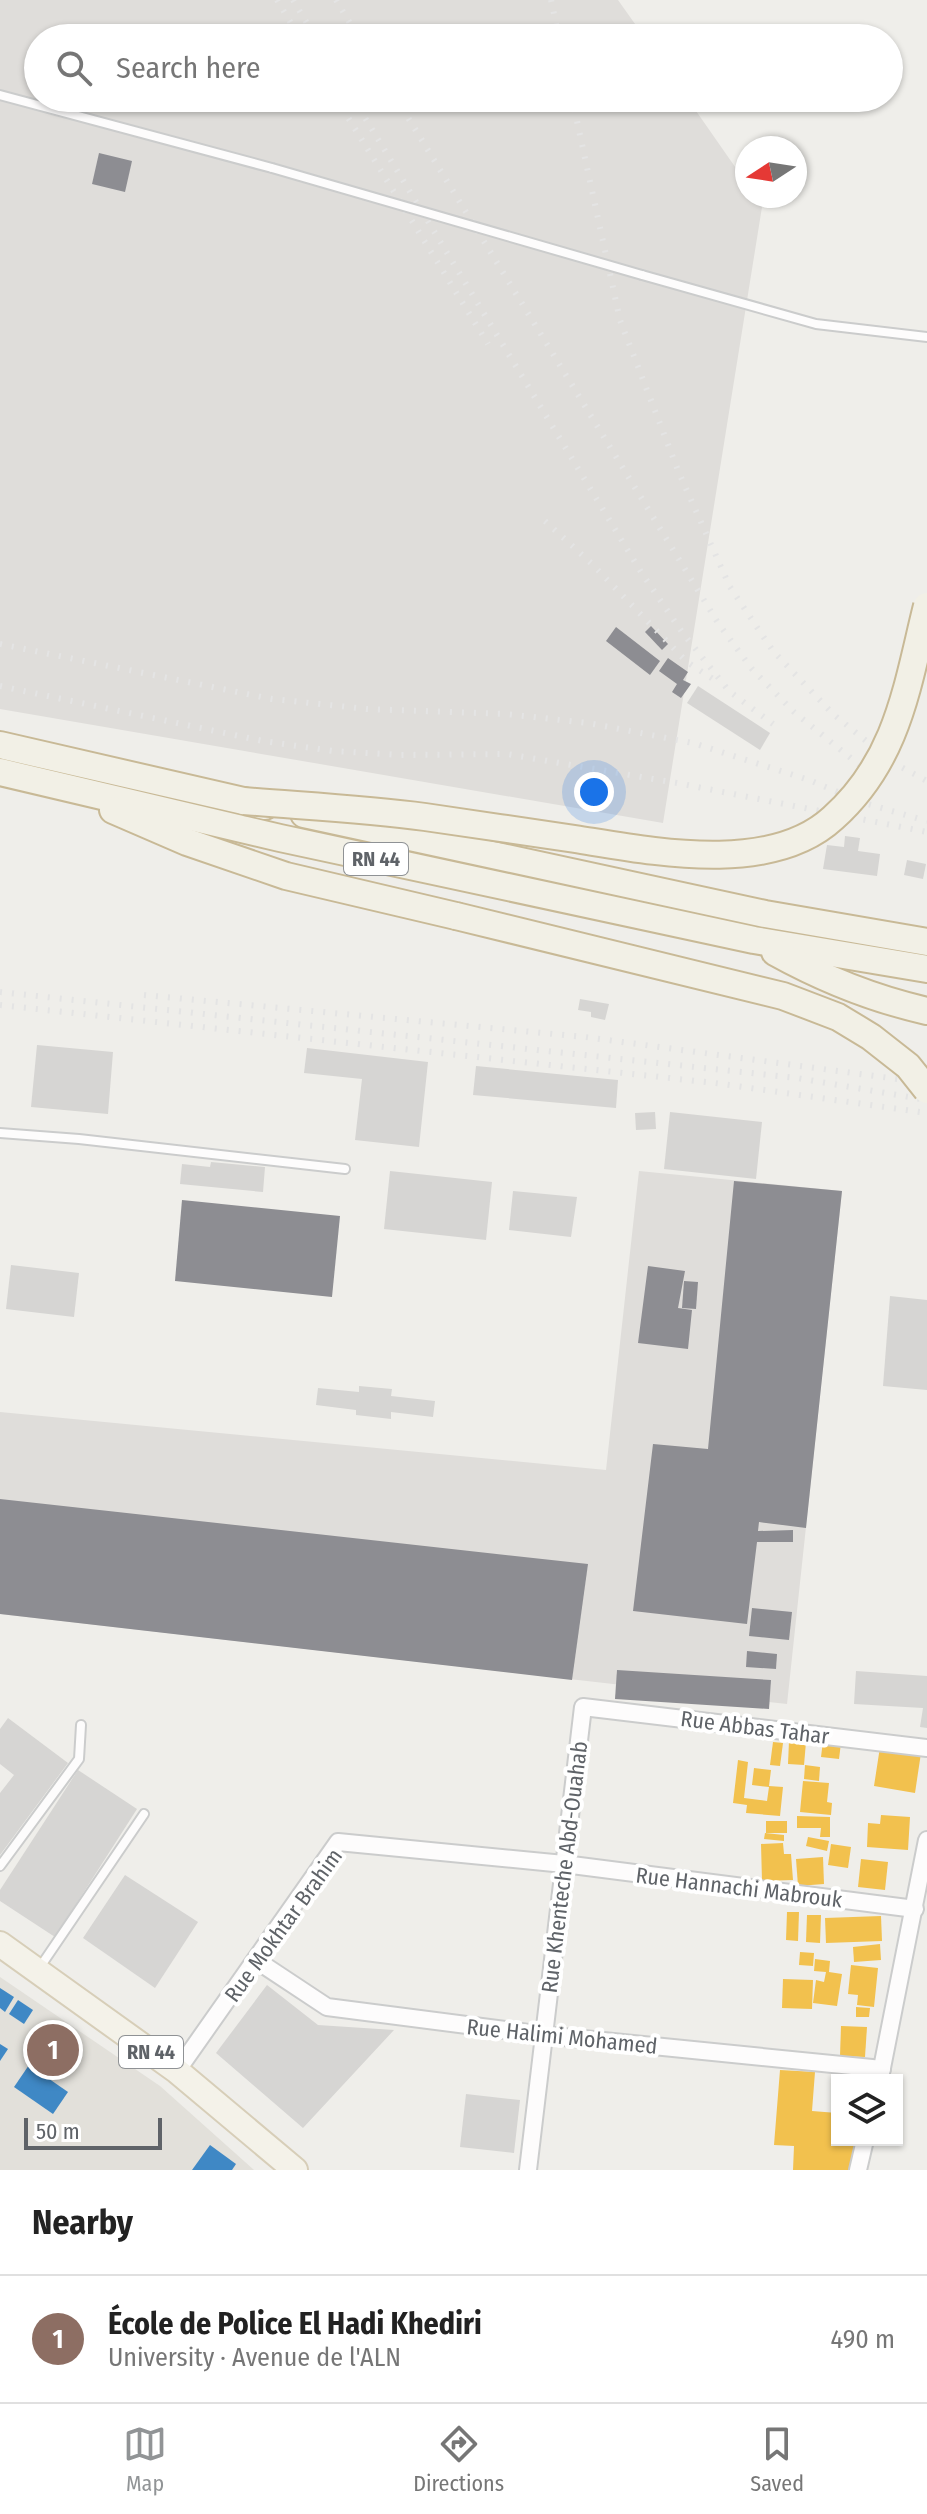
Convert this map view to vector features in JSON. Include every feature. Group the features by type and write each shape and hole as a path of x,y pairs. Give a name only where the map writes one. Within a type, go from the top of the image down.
{"highway":[{"path":"244,801 422,817 676,854 733,855 782,845 831,820 869,780 899,719 927,606"},
{"path":"0,745 765,914 927,942"},
{"name":"RN 44","path":"0,772 280,838 754,940"},
{"path":"48,781 187,842 286,876 783,996 838,1017 871,1037 908,1066 927,1090"},
{"path":"754,940 927,969"},
{"path":"754,940 838,982 927,1011"}],"main road":[{"name":"RN 44","path":"0,1944 177,2071 295,2170"}],"street":[{"name":"Rue Abbas Tahar","path":"583,1707 927,1748"},
{"name":"Rue Khenteche Abd-Ouahab","path":"528,2170 583,1707"},
{"path":"881,2074 927,1840"},
{"name":"Rue Mokhtar Brahim","path":"177,2071 338,1842 564,1864"},
{"name":"Rue Hannachi Mabrouk","path":"564,1864 915,1909"},
{"name":"Rue Halimi Mohamed","path":"256,1960 327,2007 873,2074"},
{"path":"858,2170 864,2146"}],"lane":[{"path":"0,95 24,101"},
{"path":"63,112 272,168 816,324 927,337"},
{"path":"0,1133 345,1169"},
{"path":"0,1866 79,1759 81,1725"},
{"path":"38,1970 144,1814"}],"shaded area":[{"path":"0,0 618,0 635,24 24,24 24,112 697,112 735,167 735,208 762,208 663,823 0,709"},
{"path":"639,1171 842,1191 787,1704 0,1614 0,1412 606,1470"},
{"path":"0,1977 160,2086 254,2170 0,2170"}],"building: Homes":[{"path":"789,1741 806,1742 804,1765 788,1764"},
{"path":"823,1741 841,1743 839,1759 821,1757"},
{"path":"773,1742 783,1743 780,1766 770,1765"},
{"path":"880,1747 921,1753 915,1793 874,1786"},
{"path":"738,1760 748,1762 744,1798 767,1801 769,1787 752,1785 754,1768 771,1770 769,1786 783,1787 780,1816 746,1813 747,1805 733,1803"},
{"path":"805,1765 820,1767 819,1781 804,1779"},
{"path":"803,1781 829,1783 827,1802 832,1803 831,1815 800,1812"},
{"path":"881,1815 910,1817 908,1850 867,1847 868,1823 880,1824"},
{"path":"797,1816 830,1817 830,1837 820,1837 821,1828 797,1828"},
{"path":"766,1821 787,1821 787,1833 766,1833"},
{"path":"765,1833 784,1835 784,1841 764,1839"},
{"path":"808,1837 829,1841 827,1851 806,1846"},
{"path":"783,1843 784,1854 791,1854 793,1880 762,1881 761,1844"},
{"path":"831,1844 851,1847 848,1868 828,1865"},
{"path":"823,1857 824,1884 798,1886 796,1859"},
{"path":"861,1859 888,1862 885,1890 858,1887"},
{"path":"787,1912 799,1912 798,1941 786,1940"},
{"path":"807,1915 821,1915 820,1943 806,1942"},
{"path":"881,1916 882,1941 826,1943 825,1918"},
{"path":"880,1944 881,1960 854,1962 853,1947"},
{"path":"800,1952 814,1953 813,1966 799,1965"},
{"path":"815,1959 830,1961 829,1972 842,1974 837,2006 813,2003 816,1980 824,1982 826,1972 814,1971"},
{"path":"851,1965 878,1968 874,2007 857,2005 858,1995 848,1994"},
{"path":"783,1979 813,1980 812,2009 782,2008"},
{"path":"856,2007 870,2008 869,2017 856,2017"},
{"path":"841,2026 867,2027 865,2057 840,2056"},
{"path":"780,2070 815,2072 812,2111 831,2113 831,2146 855,2146 853,2170 793,2170 794,2146 774,2145"}],"building: Schools":[{"path":"0,1988 14,1997 5,2012 0,2008"},
{"path":"18,2000 33,2010 24,2024 9,2014"},
{"path":"55,2026 71,2037 61,2051 46,2041"},
{"path":"0,2044 8,2049 0,2061"},
{"path":"29,2065 68,2092 53,2114 14,2087"},
{"path":"210,2145 236,2164 232,2170 192,2170"}],"building: Industry":[{"path":"99,153 132,161 125,192 92,184"},
{"path":"651,626 668,644 662,650 645,632"},
{"path":"616,627 660,661 650,675 606,641"},
{"path":"668,658 688,672 683,680 691,684 681,698 672,692 677,684 659,671"},
{"path":"734,1181 842,1191 806,1528 759,1522 758,1531 793,1530 793,1542 757,1542 747,1624 633,1611 653,1444 708,1449"},
{"path":"182,1200 340,1216 332,1297 175,1281"},
{"path":"648,1266 685,1271 678,1308 692,1310 688,1349 638,1343"},
{"path":"684,1281 698,1282 696,1309 682,1308"},
{"path":"0,1499 588,1564 572,1680 0,1614"},
{"path":"752,1608 792,1612 789,1640 749,1636"},
{"path":"747,1651 777,1654 776,1669 746,1667"},
{"path":"617,1670 771,1680 769,1709 615,1699"}],"building: Other":[{"path":"698,686 770,733 760,750 687,703"},
{"path":"845,836 860,838 858,851 880,854 877,876 823,869 827,845 844,847"},
{"path":"907,860 926,864 923,879 904,875"},
{"path":"580,999 609,1004 605,1020 591,1017 591,1012 578,1010"},
{"path":"37,1045 113,1052 108,1114 31,1107"},
{"path":"307,1048 428,1062 419,1147 355,1140 362,1079 304,1073"},
{"path":"476,1066 618,1080 616,1108 473,1095"},
{"path":"655,1112 656,1129 636,1130 635,1113"},
{"path":"670,1112 762,1122 756,1179 664,1169"},
{"path":"211,1162 265,1167 263,1192 180,1184 182,1164 210,1167"},
{"path":"390,1171 492,1182 486,1240 384,1229"},
{"path":"513,1191 577,1197 571,1237 509,1230"},
{"path":"11,1265 79,1273 74,1317 6,1309"},
{"path":"890,1296 927,1300 927,1390 883,1386"},
{"path":"359,1386 392,1389 391,1396 435,1401 433,1417 391,1412 391,1419 356,1415 356,1410 316,1405 318,1388 359,1392"},
{"path":"856,1671 927,1676 927,1728 920,1727 923,1708 854,1704"},
{"path":"8,1718 68,1763 0,1855 0,1793 14,1775 0,1764 0,1729"},
{"path":"78,1770 137,1809 55,1937 0,1901 0,1890"},
{"path":"125,1875 198,1922 155,1988 83,1938"},
{"path":"267,1985 318,2025 394,2030 303,2128 216,2053"},
{"path":"466,2094 520,2100 514,2153 460,2147"}],"railway":[{"path":"277,0 292,24"},
{"path":"293,0 308,24"},
{"path":"336,0 351,24"},
{"path":"551,0 556,24"},
{"path":"345,112 488,344"},
{"path":"362,112 641,572 682,632 729,691 773,724"},
{"path":"405,112 718,623 752,669 794,712 868,772"},
{"path":"575,112 620,320 679,473 730,587 773,651 833,714 892,762 927,781"},
{"path":"545,521 591,563 687,662 713,679"},
{"path":"0,644 272,699 367,709 506,714 588,723 693,743 809,780 864,803 927,821"},
{"path":"0,686 263,741 333,751 401,755 507,754 677,783 927,832"},
{"path":"0,992 797,1078 927,1100"},
{"path":"144,995 585,1037 927,1083"},
{"path":"0,1005 715,1083 927,1113"}],"place":[{"name":"École de Police El Hadi Khediri","path":"53,2050"}]}
